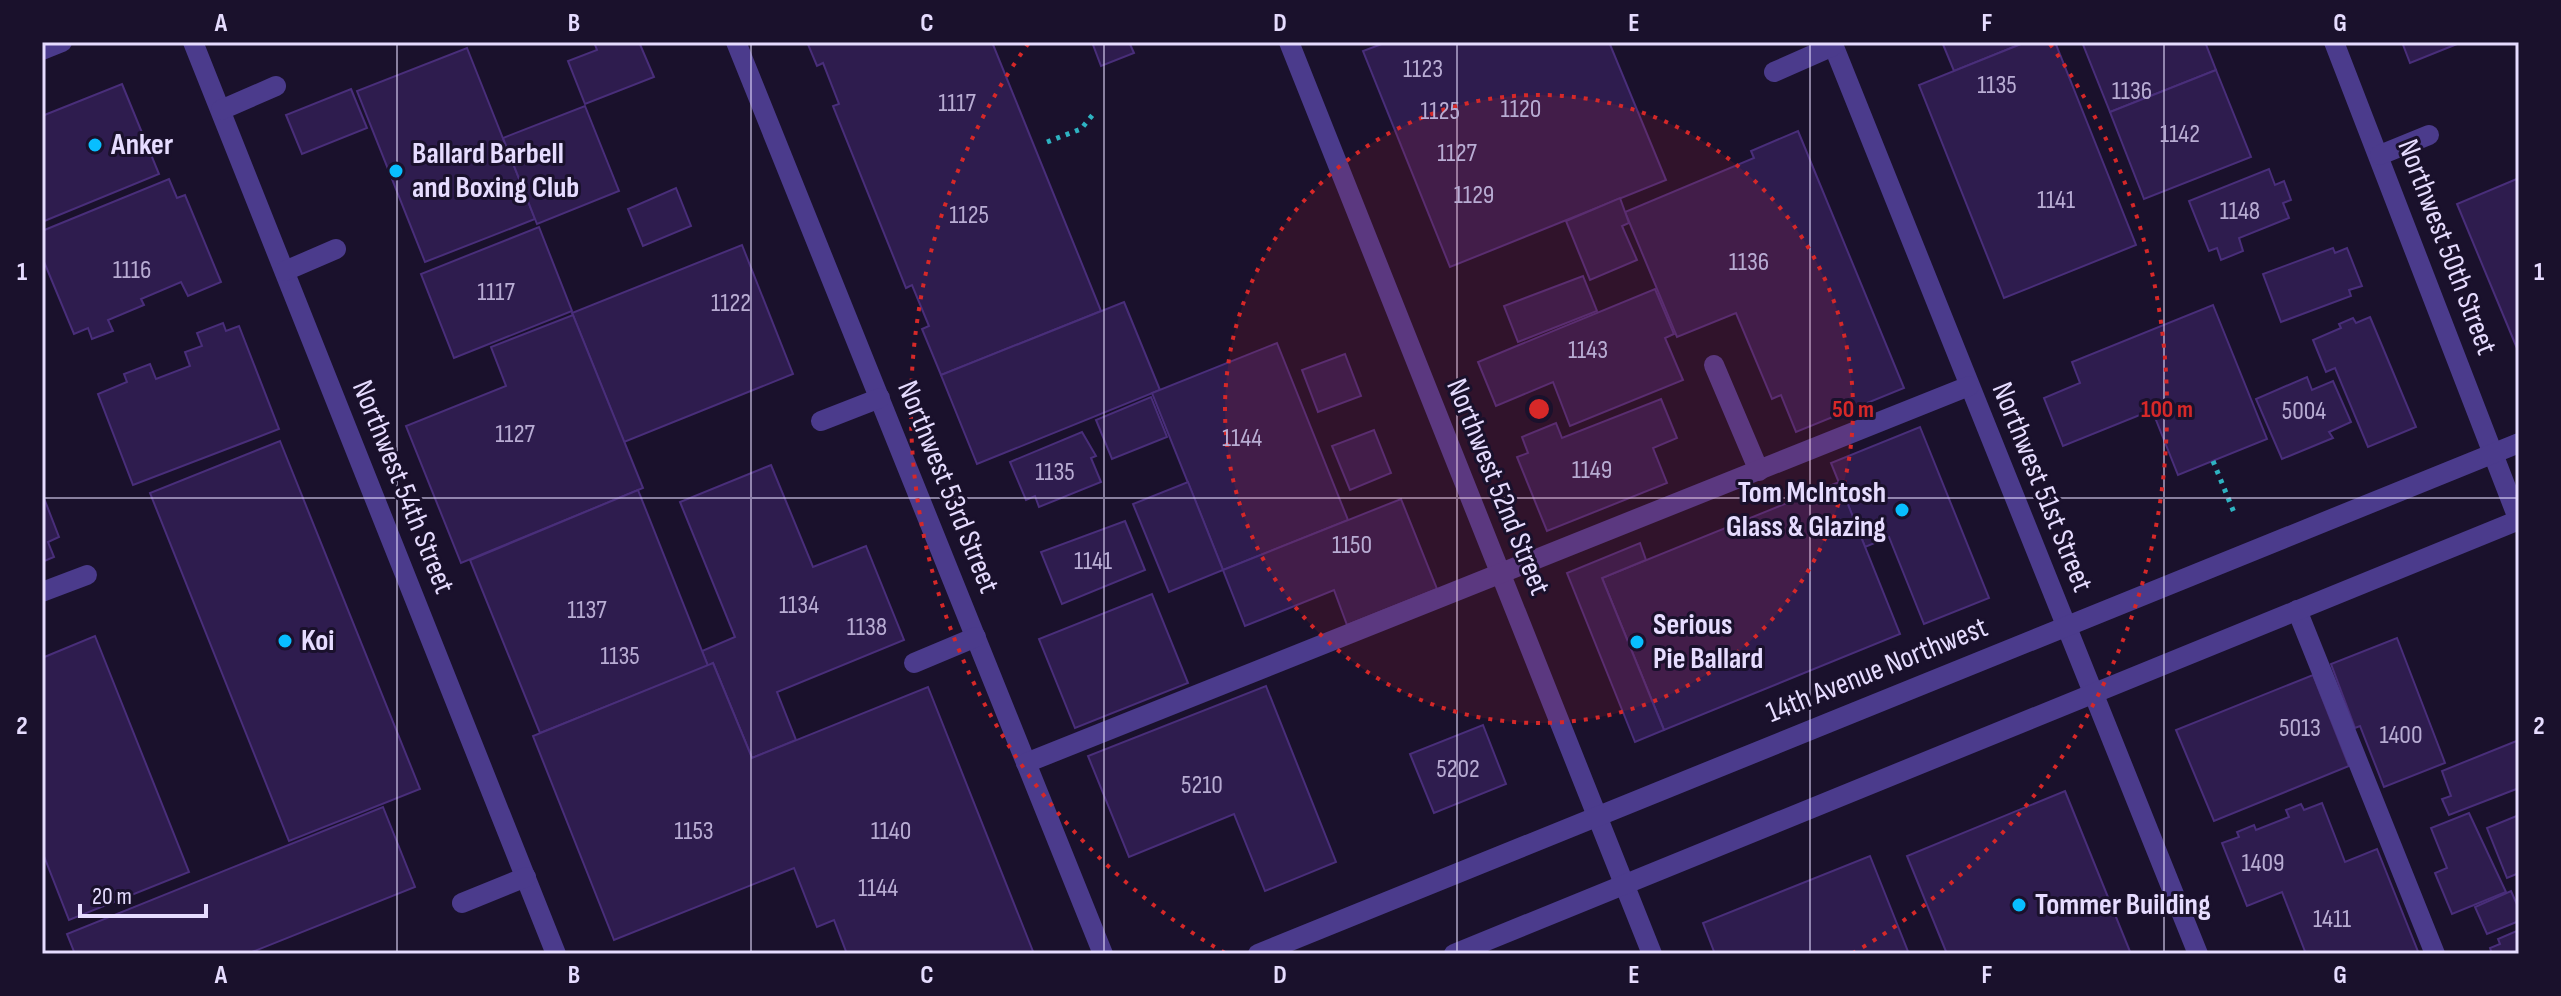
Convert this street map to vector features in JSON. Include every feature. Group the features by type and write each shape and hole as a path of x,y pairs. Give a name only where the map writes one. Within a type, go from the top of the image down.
{"street":[{"path":"42,50 62,42"},
{"name":"Northwest 54th Street","path":"193,42 526,877 553,953"},
{"name":"Northwest 53rd Street","path":"736,42 1103,954"},
{"name":"Northwest 52nd Street","path":"1289,42 1652,954"},
{"name":"Northwest 50th Street","path":"2334,42 2519,520"},
{"path":"1774,72 1832,44"},
{"name":"Northwest 51st Street","path":"1832,44 2198,954"},
{"path":"221,110 276,86"},
{"path":"2380,155 2429,135"},
{"path":"285,271 336,249"},
{"path":"1714,365 1759,471"},
{"path":"1026,763 1969,386"},
{"path":"821,421 880,398"},
{"name":"14th Avenue Northwest","path":"1258,954 2519,443"},
{"path":"1454,954 2519,520"},
{"path":"42,592 87,575"},
{"path":"2297,610 2435,954"},
{"path":"914,663 976,637"},
{"path":"462,903 526,877"}],"path":[{"path":"1047,142 1081,129 1095,112"},
{"path":"2213,461 2235,515"}],"building":[{"path":"594,42 639,42 654,77 585,104 568,61 597,50"},
{"path":"807,42 992,42 1101,311 941,375 922,329 929,326 912,285 906,288 833,106 839,104 823,63 817,66"},
{"path":"1092,42 1129,42 1134,53 1101,66"},
{"path":"1387,42 1609,42 1666,180 1450,267 1363,51"},
{"path":"1942,42 2026,42 1954,71"},
{"path":"2026,42 2055,42 2136,245 2004,298 1919,85"},
{"path":"2082,42 2205,42 2216,70 2110,112"},
{"path":"2402,42 2462,42 2410,63"},
{"path":"467,48 535,219 425,262 357,91"},
{"path":"2216,70 2251,157 2144,199 2110,112"},
{"name":"Anker","path":"122,84 159,174 42,222 42,116"},
{"path":"351,89 367,128 302,154 286,115"},
{"path":"585,106 619,191 537,224 503,138"},
{"path":"1798,131 1904,388 1796,432 1781,395 1772,399 1736,313 1677,337 1625,212 1754,158 1751,151"},
{"path":"2269,169 2275,185 2284,181 2291,200 2283,203 2289,218 2239,238 2243,251 2221,260 2217,248 2209,251 2189,201"},
{"path":"2519,178 2519,353 2457,204"},
{"path":"169,179 177,198 185,195 221,282 188,296 181,282 141,299 144,305 108,320 113,331 92,339 88,328 74,334 42,257 42,231"},
{"path":"676,188 691,226 643,246 628,209"},
{"path":"1620,198 1629,223 1622,226 1637,260 1590,280 1566,221"},
{"path":"539,227 572,311 454,358 421,274"},
{"path":"742,245 793,374 624,442 572,313"},
{"path":"2333,248 2335,253 2347,248 2362,286 2349,290 2351,296 2281,322 2263,274"},
{"path":"1583,276 1597,311 1518,342 1504,306"},
{"path":"1655,289 1674,334 1665,338 1683,380 1570,426 1553,382 1496,406 1478,362"},
{"path":"1124,302 1160,390 977,464 941,375"},
{"path":"2213,305 2267,439 2178,475 2152,410 2063,446 2044,398 2080,383 2072,362"},
{"path":"573,315 643,488 461,563 406,426 506,386 491,347"},
{"path":"2370,317 2416,427 2368,447 2335,368 2326,372 2313,340 2341,328 2339,324 2353,318 2356,323"},
{"path":"223,323 226,331 239,326 279,429 133,485 98,394 127,382 124,374 150,364 156,379 190,366 185,352 202,346 197,333"},
{"path":"1277,343 1348,520 1223,570 1152,393"},
{"path":"1345,354 1361,396 1318,412 1302,370"},
{"path":"2307,377 2312,390 2333,381 2351,422 2329,432 2333,438 2282,459 2256,399"},
{"path":"1151,397 1167,437 1112,459 1096,420"},
{"path":"1661,399 1677,438 1653,448 1667,483 1547,531 1517,457 1528,453 1522,437 1556,423 1562,438"},
{"name":"Tom McIntosh Glass & Glazing","path":"1920,427 1989,598 1924,624 1889,537 1865,547 1831,463"},
{"path":"1374,430 1391,473 1350,490 1332,446"},
{"path":"1082,432 1096,456 1091,458 1101,482 1039,507 1035,496 1026,500 1010,462"},
{"name":"Koi","path":"280,441 420,789 289,841 150,493"},
{"path":"771,465 813,567 866,546 904,640 777,692 796,740 752,758 713,663 708,666 702,651 735,637 680,502"},
{"path":"1188,482 1223,570 1169,592 1133,504"},
{"path":"1839,482 1900,634 1664,730 1602,578"},
{"path":"638,490 708,666 540,733 470,560"},
{"path":"42,493 59,537 48,542 54,557 42,562"},
{"path":"1401,499 1437,589 1347,625 1334,590 1245,626 1223,570"},
{"path":"1125,521 1145,570 1062,604 1041,552"},
{"path":"1640,543 1646,560 1602,578 1664,730 1635,742 1567,573"},
{"path":"1152,594 1188,683 1075,728 1039,639"},
{"path":"95,636 189,872 69,920 42,851 42,658"},
{"path":"2397,638 2445,763 2384,787 2360,726 2355,728 2331,664"},
{"path":"713,663 752,758 928,687 1034,954 847,954 834,920 817,927 794,868 614,940 533,736"},
{"path":"2313,675 2349,766 2214,821 2176,730"},
{"path":"1266,686 1336,862 1265,891 1234,814 1129,857 1088,756"},
{"path":"1483,725 1506,784 1434,813 1410,754"},
{"path":"2519,740 2519,788 2449,815 2442,799 2451,796 2442,771"},
{"name":"Tommer Building","path":"2065,791 2131,954 1947,954 1907,856"},
{"path":"2322,803 2345,862 2377,849 2419,954 2306,954 2282,892 2247,906 2222,843 2239,837 2237,832 2254,825 2256,830 2289,817 2286,810 2301,804 2304,810"},
{"path":"383,807 415,887 247,954 75,954 67,934"},
{"path":"2469,813 2506,892 2452,914 2435,873 2447,868 2431,828"},
{"path":"2519,815 2519,873 2507,878 2487,828"},
{"path":"1870,856 1909,954 1715,954 1703,923"},
{"path":"2511,891 2519,909 2519,921 2487,934 2475,907"},
{"path":"2519,930 2519,954 2492,954 2490,948 2500,944 2498,939"}],"place":[{"name":"Anker","path":"95,145"},
{"name":"Ballard Barbell and Boxing Club","path":"396,171"},
{"name":"Tom McIntosh Glass & Glazing","path":"1902,510"},
{"name":"Koi","path":"285,641"},
{"name":"Serious Pie Ballard","path":"1637,642"},
{"name":"Tommer Building","path":"2019,905"}]}
